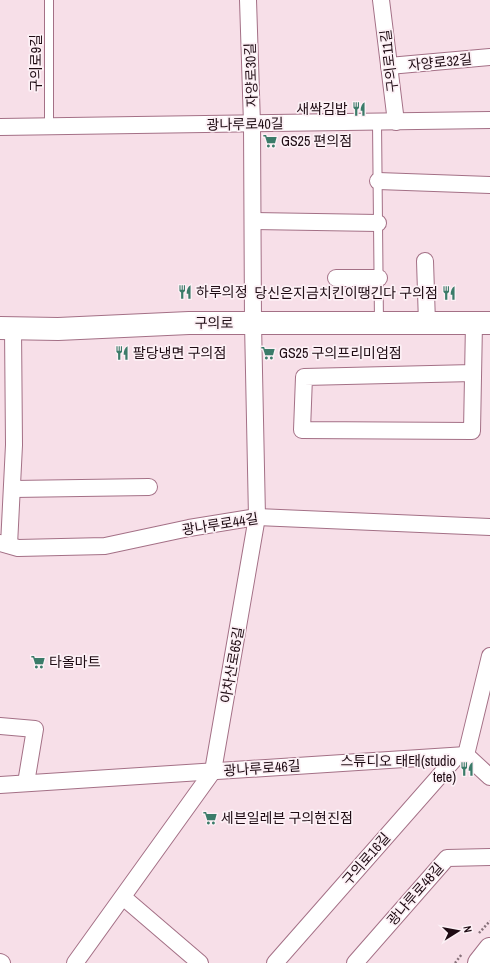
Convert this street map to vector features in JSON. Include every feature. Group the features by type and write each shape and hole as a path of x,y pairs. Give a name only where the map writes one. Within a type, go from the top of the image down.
{"street":[{"name":"자양로30길","path":"248,0 252,124 253,323"},
{"name":"구의로11길","path":"381,0 396,122"},
{"name":"자양로32길","path":"389,66 490,57"},
{"name":"광나루로40길","path":"0,127 490,120"},
{"path":"378,181 490,185"},
{"path":"253,222 378,223"},
{"path":"425,261 427,323"},
{"path":"336,278 379,278"},
{"name":"구의로","path":"7,328 58,328 189,323 482,323"},
{"name":"아차산로65길","path":"75,963 213,771 257,517 253,323"},
{"path":"473,373 304,377 302,430 472,431 473,373 482,323"},
{"path":"4,544 13,489 15,392 7,328"},
{"path":"13,489 149,487"},
{"name":"광나루로44길","path":"4,544 18,548 105,546 189,528 257,517 490,527"},
{"name":"구의로16길","path":"275,963 462,755 490,656"},
{"path":"0,726 35,729 26,783"},
{"path":"462,755 490,777"},
{"name":"광나루로46길","path":"0,785 462,755"},
{"name":"광나루로48길","path":"355,963 447,858 490,857"},
{"path":"123,897 200,963"},
{"path":"479,963 490,949"}],"lane":[{"name":"구의로9길","path":"49,0 49,126"},
{"path":"377,122 379,323"}],"place":[{"name":"새싹김밥","path":"359,109"},
{"name":"GS25 편의점","path":"270,141"},
{"name":"하루의정","path":"185,292"},
{"name":"당신은지금치킨이땡긴다 구의점","path":"449,293"},
{"name":"팔당냉면 구의점","path":"122,353"},
{"name":"GS25 구의프리미엄점","path":"268,353"},
{"name":"타올마트","path":"38,662"},
{"name":"스튜디오 태태(studio tete)","path":"467,769"},
{"name":"세븐일레븐 구의현진점","path":"210,818"}]}
